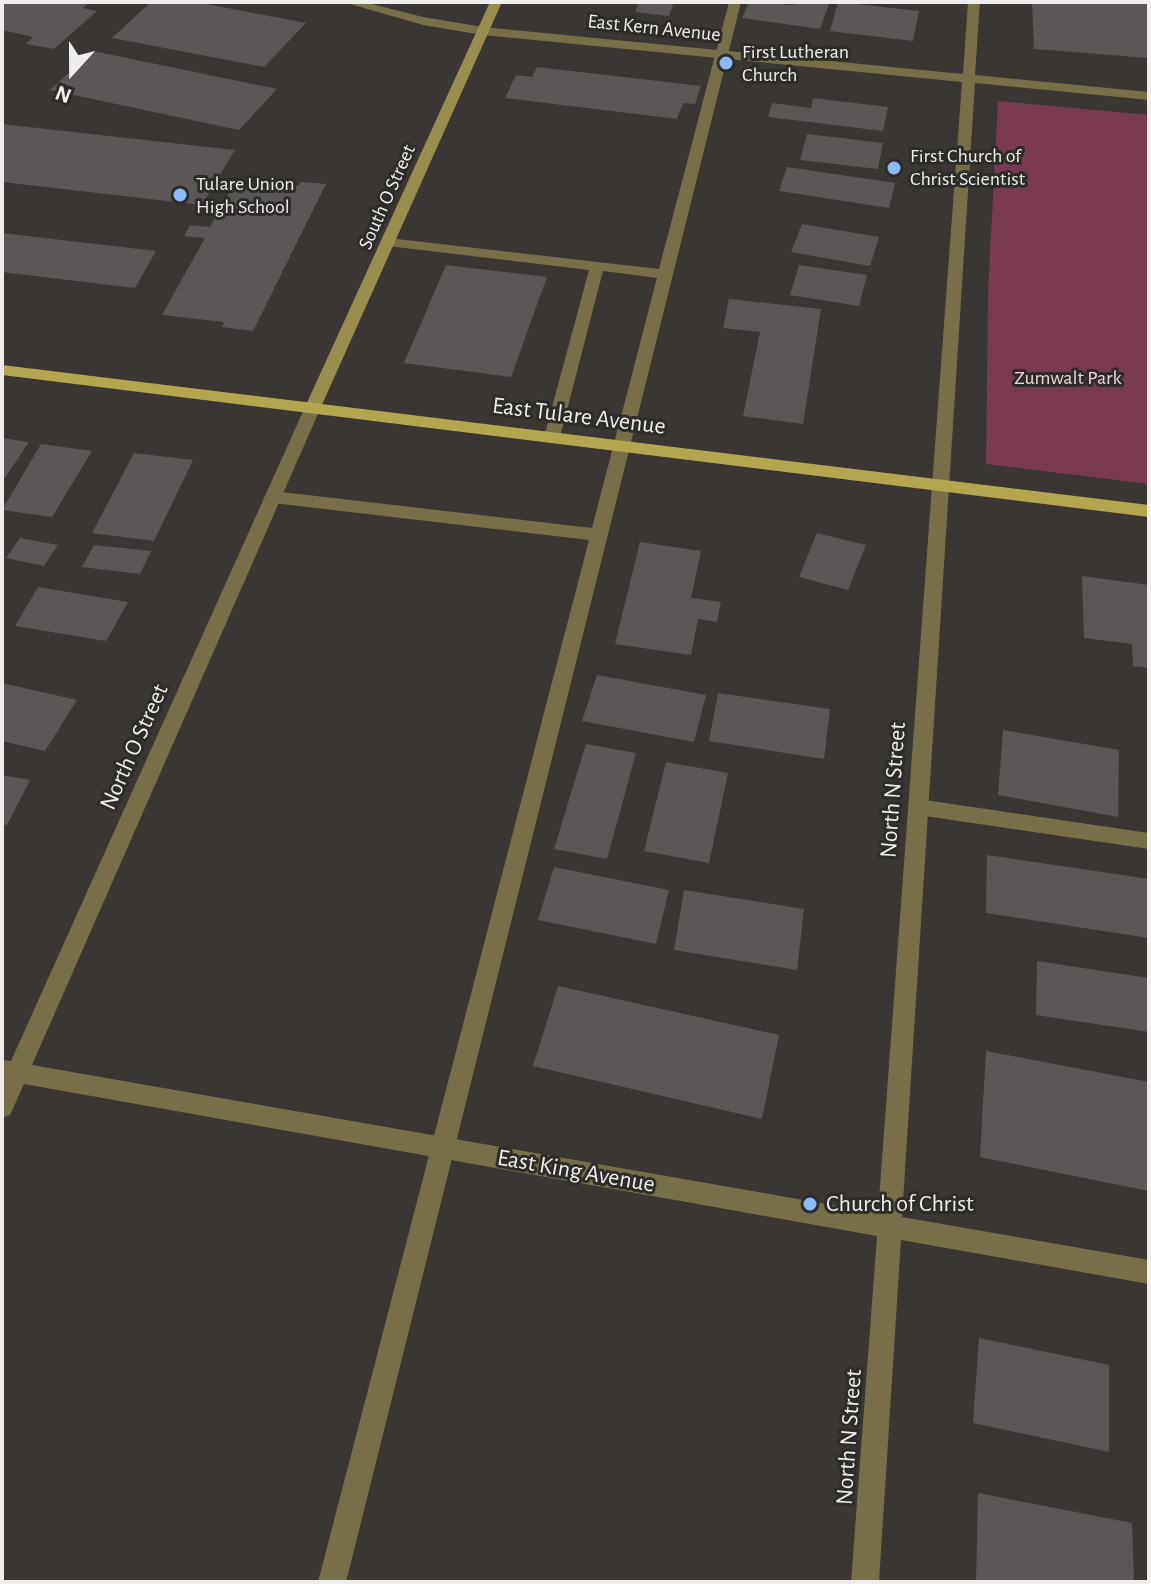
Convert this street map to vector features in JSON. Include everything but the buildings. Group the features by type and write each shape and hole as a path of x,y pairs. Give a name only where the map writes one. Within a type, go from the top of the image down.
{"main road":[{"name":"South O Street","path":"313,407 496,2"},
{"name":"East Tulare Avenue","path":"2,370 1149,511"}],"street":[{"name":"East Kern Avenue","path":"349,2 423,21 483,31 1149,96"},
{"path":"332,1582 735,2"},
{"name":"North N Street","path":"865,1582 938,487 974,2"},
{"path":"388,242 664,274"},
{"path":"552,437 597,266"},
{"name":"North O Street","path":"2,1107 10,1072 313,407"},
{"path":"273,497 597,535"},
{"path":"918,807 1149,841"},
{"name":"East King Avenue","path":"10,1072 1149,1272"}],"green space":[{"name":"Zumwalt Park","path":"998,101 1149,115 1149,484 986,464 988,292"}],"place":[{"name":"First Lutheran Church","path":"726,63"},
{"name":"First Church of Christ Scientist","path":"894,168"},
{"name":"Tulare Union High School","path":"180,195"},
{"name":"Church of Christ","path":"810,1204"}]}
